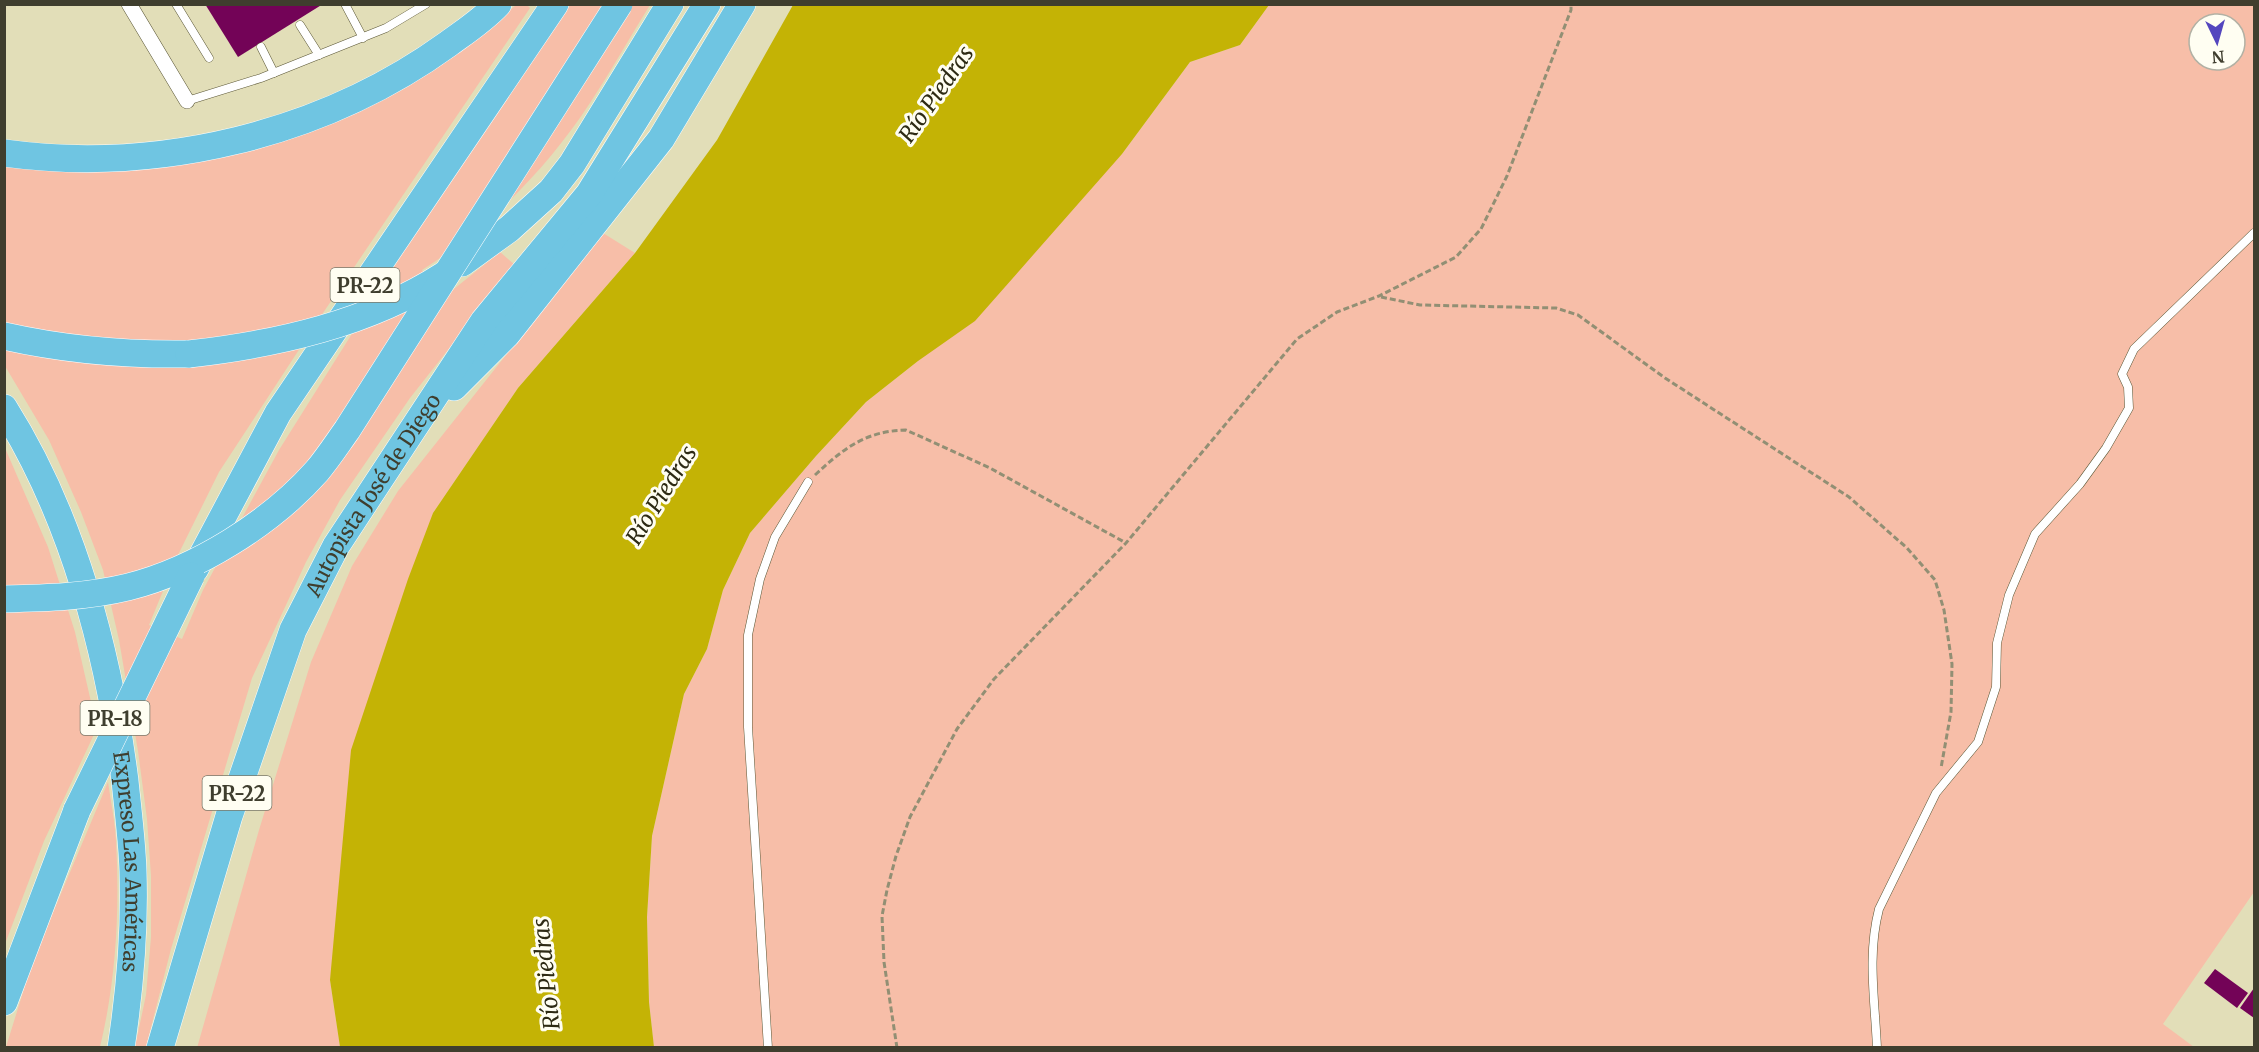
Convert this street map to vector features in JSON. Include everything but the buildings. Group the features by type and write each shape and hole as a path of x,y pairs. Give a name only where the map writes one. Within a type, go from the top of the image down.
{"highway":[{"path":"4,153 33,157 96,159 155,155 204,148 276,129 349,102 414,69 485,17 498,4"},
{"name":"PR-22","path":"4,1002 77,810 191,576 278,413 555,4"},
{"path":"4,599 49,598 106,591 164,575 222,546 260,523 287,501 318,470 347,430 618,4"},
{"path":"4,336 103,352 140,355 189,354 272,342 316,331 410,295 462,264 509,229 551,190 572,164 670,4"},
{"name":"Autopista José de Diego","path":"159,1047 229,816 293,630 336,546 484,321 589,195 706,4"},
{"path":"415,425 507,334 661,139 741,7"},
{"name":"Expreso Las Américas","path":"4,408 44,479 67,537 89,606 119,735 133,870 131,982 121,1047"}],"street":[{"path":"129,4 187,101"}],"lane":[{"path":"176,4 209,58"},
{"path":"345,4 363,38"},
{"path":"187,101 274,73 363,38 386,28 426,4"},
{"path":"300,25 319,55"},
{"path":"261,47 274,73"},
{"path":"1877,1047 1872,984 1874,928 1879,909 1936,793 1978,742 1996,687 1997,643 2009,595 2036,534 2080,484 2106,448 2129,408 2128,387 2122,374 2134,349 2254,233"},
{"path":"768,1047 748,727 747,635 760,579 775,537 808,482"}],"path":[{"path":"897,1047 884,962 882,916 896,856 910,817 957,729 994,679 1126,543 1296,339 1337,312 1379,296 1456,257 1481,229 1507,176 1571,10 1570,4"},
{"path":"1379,296 1420,305 1556,308 1578,315 1665,378 1849,497 1907,548 1935,580 1944,610 1952,664 1951,712 1936,793"},
{"path":"808,482 841,451 867,437 892,430 906,429 990,468 1126,543"}],"shaded area":[{"path":"516,5 527,5 530,8 323,313 219,472 177,557 149,625 182,639 203,590 279,450 434,203 570,5 650,5 590,103 555,151 515,196 493,216 422,270 439,301 500,252 515,265 410,398 340,500 306,562 252,678 171,949 146,1047 135,1047 146,995 151,937 151,876 147,819 138,751 119,640 103,570 81,512 49,440 5,366 4,163 116,170 457,54"},
{"path":"1269,5 2254,5 2254,892 2163,1024 2194,1047 654,1048 649,1002 647,917 652,836 684,694 707,649 723,590 750,533 866,402 918,361 1122,154 1190,62 1240,45"},
{"path":"603,233 635,253 518,388 433,513 330,980 340,1047 197,1048 259,830 311,662 352,566 398,491"},
{"path":"5,448 48,547 75,632 97,728 44,841 5,944"},
{"path":"108,782 116,841 117,919 110,997 100,1047 6,1047 28,976"}],"water":[{"name":"Río Piedras","path":"793,5 1269,5 1240,45 1190,62 1122,154 975,321 918,361 866,402 750,533 723,590 707,649 684,694 652,836 647,917 649,1002 654,1047 340,1047 330,980 351,750 408,579 433,513 518,388 635,253 717,140"}]}
